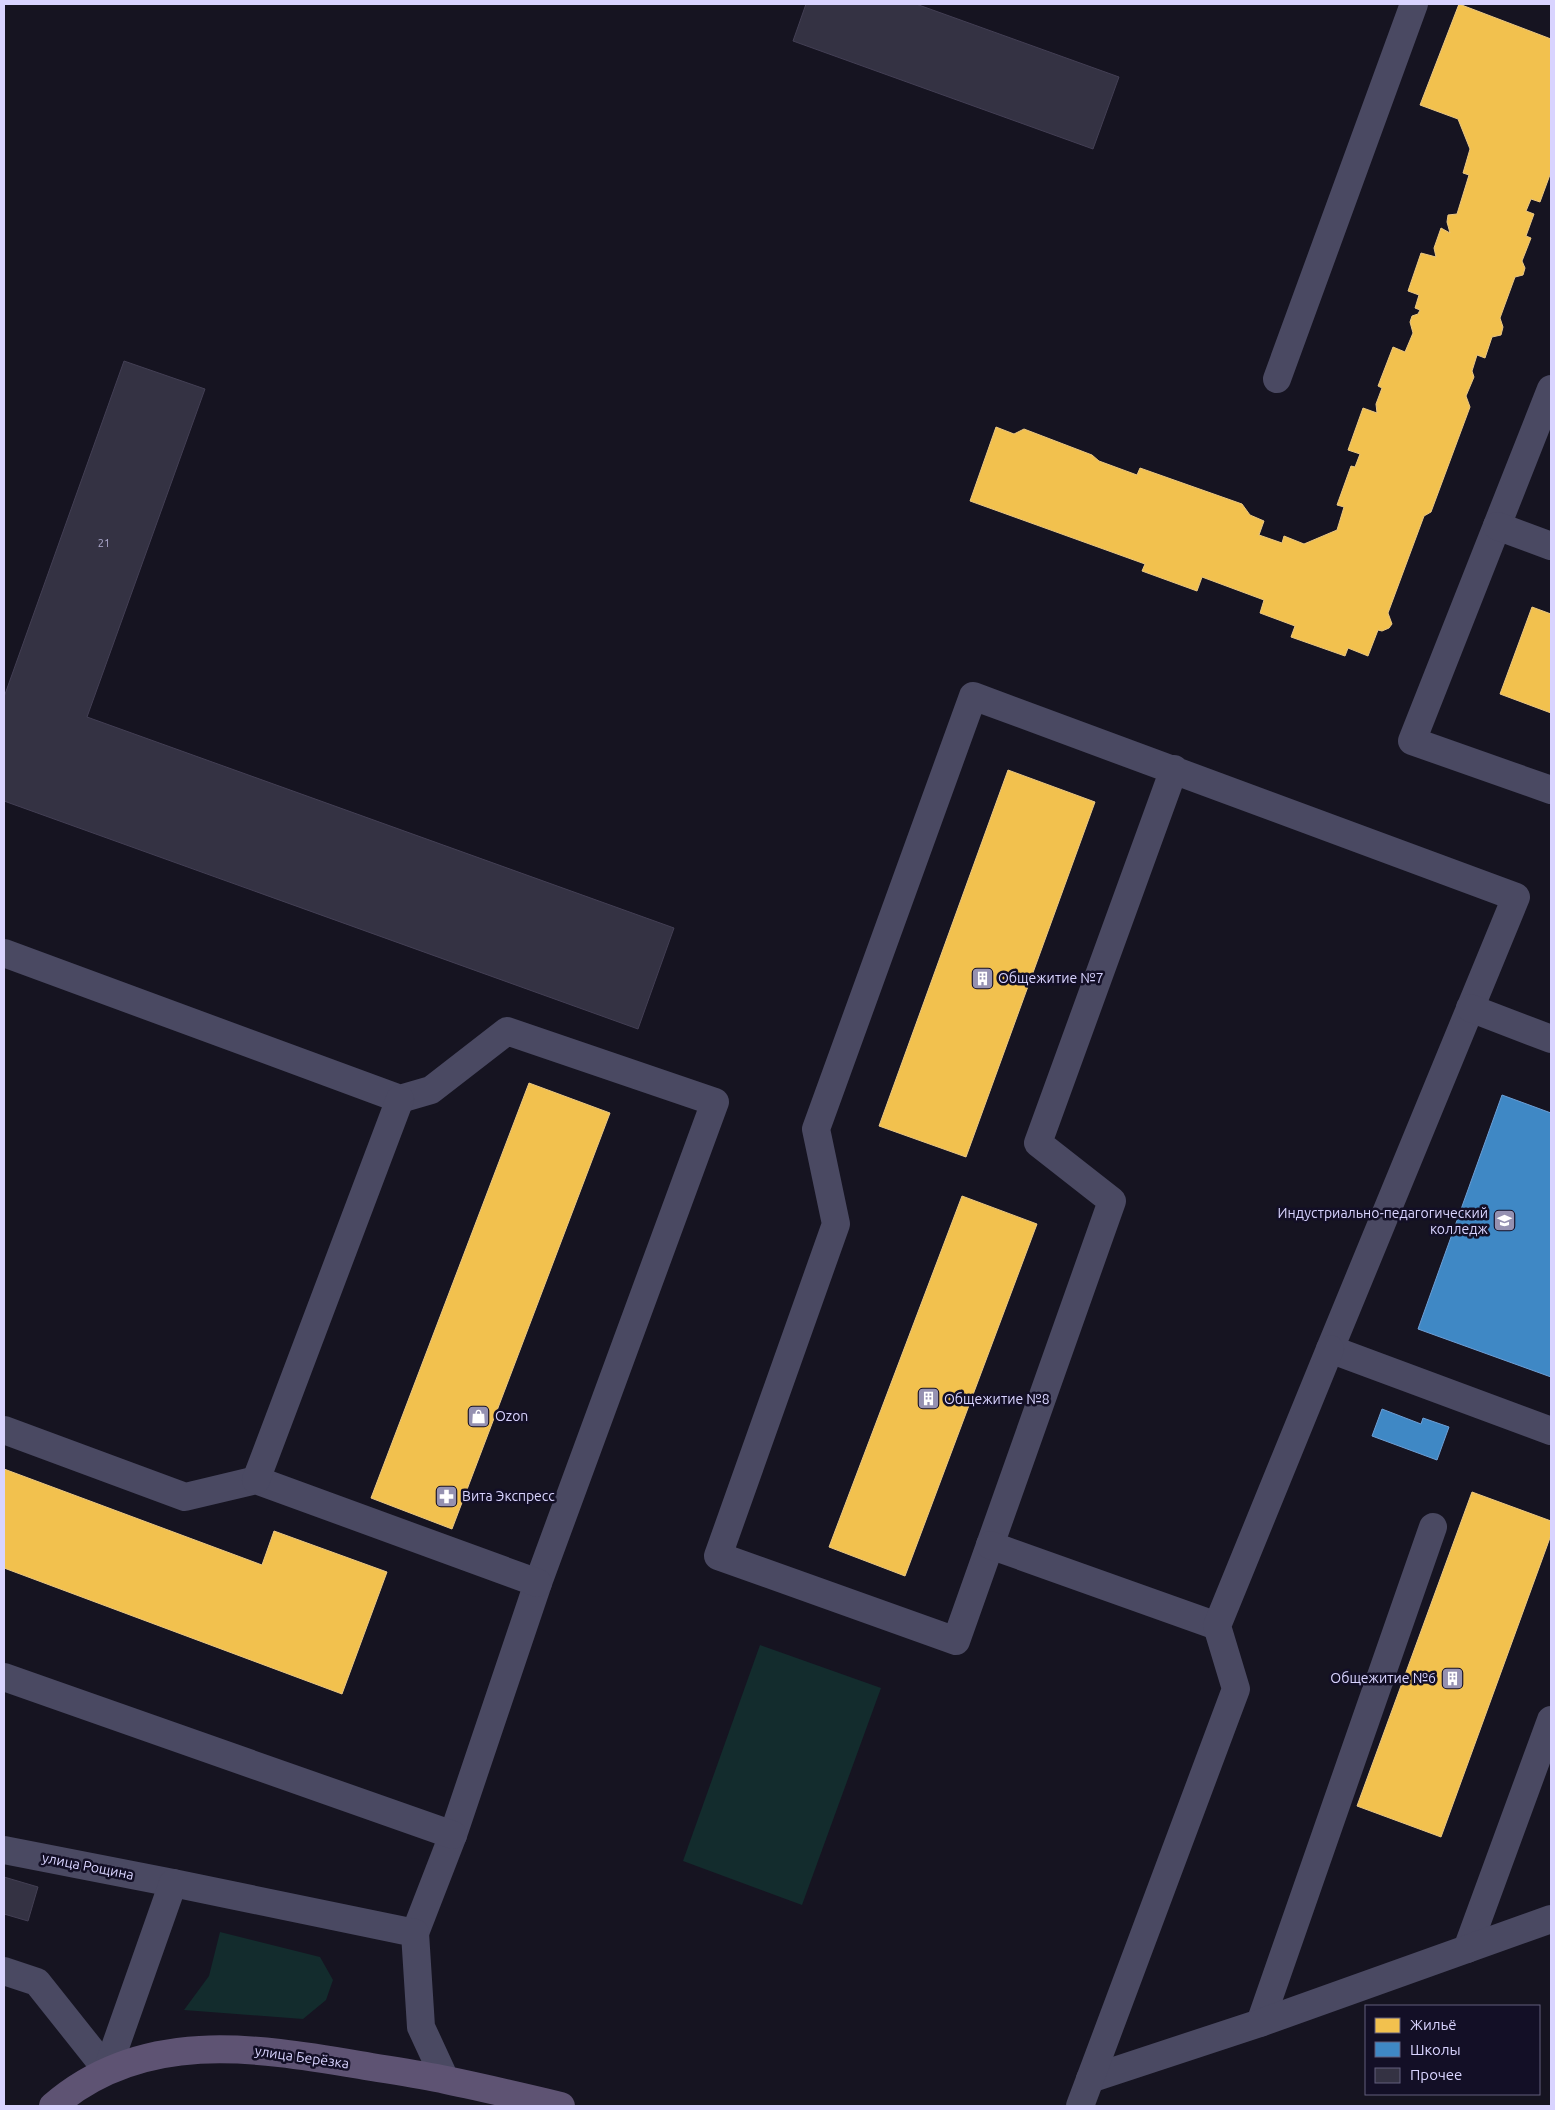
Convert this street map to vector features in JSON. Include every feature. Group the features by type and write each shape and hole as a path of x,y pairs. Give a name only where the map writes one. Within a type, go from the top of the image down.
{"main road":[{"name":"улица Берёзка","path":"53,2106 67,2094 107,2070 144,2058 188,2050 245,2050 304,2056 445,2079 561,2106"}],"street":[{"path":"1278,379 1414,4"},
{"path":"1551,389 1412,741 1551,790"},
{"path":"1497,526 1551,546"},
{"path":"1080,2106 1236,1690 1217,1626 1516,897 1174,769 974,696 816,1129 836,1224 718,1556 956,1641 1112,1201 1038,1143 1174,769"},
{"path":"4,953 400,1098 430,1090 507,1031 715,1102 538,1583 453,1835 415,1934 421,2027 445,2079"},
{"path":"1470,1008 1551,1039"},
{"path":"256,1480 400,1098"},
{"path":"1330,1349 1551,1431"},
{"path":"4,1430 185,1497 256,1480 538,1583"},
{"path":"1260,2023 1433,1527"},
{"path":"990,1545 1217,1626"},
{"path":"4,1677 453,1835"},
{"path":"1467,1950 1551,1720"},
{"name":"улица Рощина","path":"4,1850 173,1883 415,1934"},
{"path":"107,2070 173,1883"},
{"path":"1090,2079 1260,2023 1551,1919"},
{"path":"4,1971 37,1982 107,2070"}],"green space":[{"path":"760,1645 881,1688 802,1905 683,1861"},
{"path":"220,1932 320,1957 333,1980 326,2000 303,2019 184,2010 209,1976"}],"building: Жильё":[{"path":"1459,4 1551,39 1551,172 1540,202 1531,199 1526,211 1534,214 1526,236 1531,238 1522,261 1525,268 1523,275 1515,277 1500,318 1503,327 1501,335 1492,337 1485,358 1477,355 1472,371 1474,377 1466,396 1470,407 1431,512 1424,516 1388,613 1392,624 1389,628 1382,631 1378,630 1368,656 1348,648 1345,656 1291,637 1295,626 1260,613 1264,600 1202,577 1197,591 1142,571 1145,564 970,501 996,427 1014,434 1024,429 1092,455 1099,461 1137,475 1140,468 1242,504 1250,515 1264,521 1259,535 1282,543 1284,536 1304,544 1337,530 1344,507 1337,505 1351,466 1355,467 1360,454 1348,450 1363,408 1377,413 1376,404 1382,388 1378,386 1393,347 1405,352 1413,333 1410,322 1412,316 1418,314 1420,310 1415,308 1419,295 1408,291 1421,253 1436,257 1434,248 1441,228 1450,233 1447,222 1448,215 1457,214 1469,175 1463,173 1470,149 1458,119 1420,105"},
{"path":"1532,607 1551,614 1551,713 1500,694"},
{"name":"Общежитие №7","path":"1008,770 1095,802 966,1157 879,1126"},
{"path":"529,1083 610,1113 452,1529 371,1498"},
{"name":"Общежитие №8","path":"962,1196 1037,1224 905,1576 829,1547"},
{"path":"4,1469 262,1565 274,1531 387,1572 342,1694 4,1568"},
{"name":"Общежитие №6","path":"1472,1492 1551,1521 1551,1535 1441,1837 1357,1806"}],"building: Школы":[{"name":"Индустриально-педагогический колледж","path":"1502,1095 1551,1113 1551,1377 1418,1329"},
{"path":"1382,1409 1421,1424 1423,1418 1449,1427 1437,1460 1372,1436"}],"building: Прочее":[{"path":"806,4 916,4 1119,77 1093,149 793,41"},
{"path":"124,361 205,389 87,717 674,928 638,1029 4,801 4,697"},
{"path":"4,1877 38,1887 28,1921 4,1914"}],"place":[{"name":"Общежитие №7","path":"982,978"},
{"name":"Индустриально-педагогический колледж","path":"1504,1221"},
{"name":"Общежитие №8","path":"928,1399"},
{"name":"Ozon","path":"479,1416"},
{"name":"Вита Экспресс","path":"446,1496"},
{"name":"Общежитие №6","path":"1452,1678"}]}
